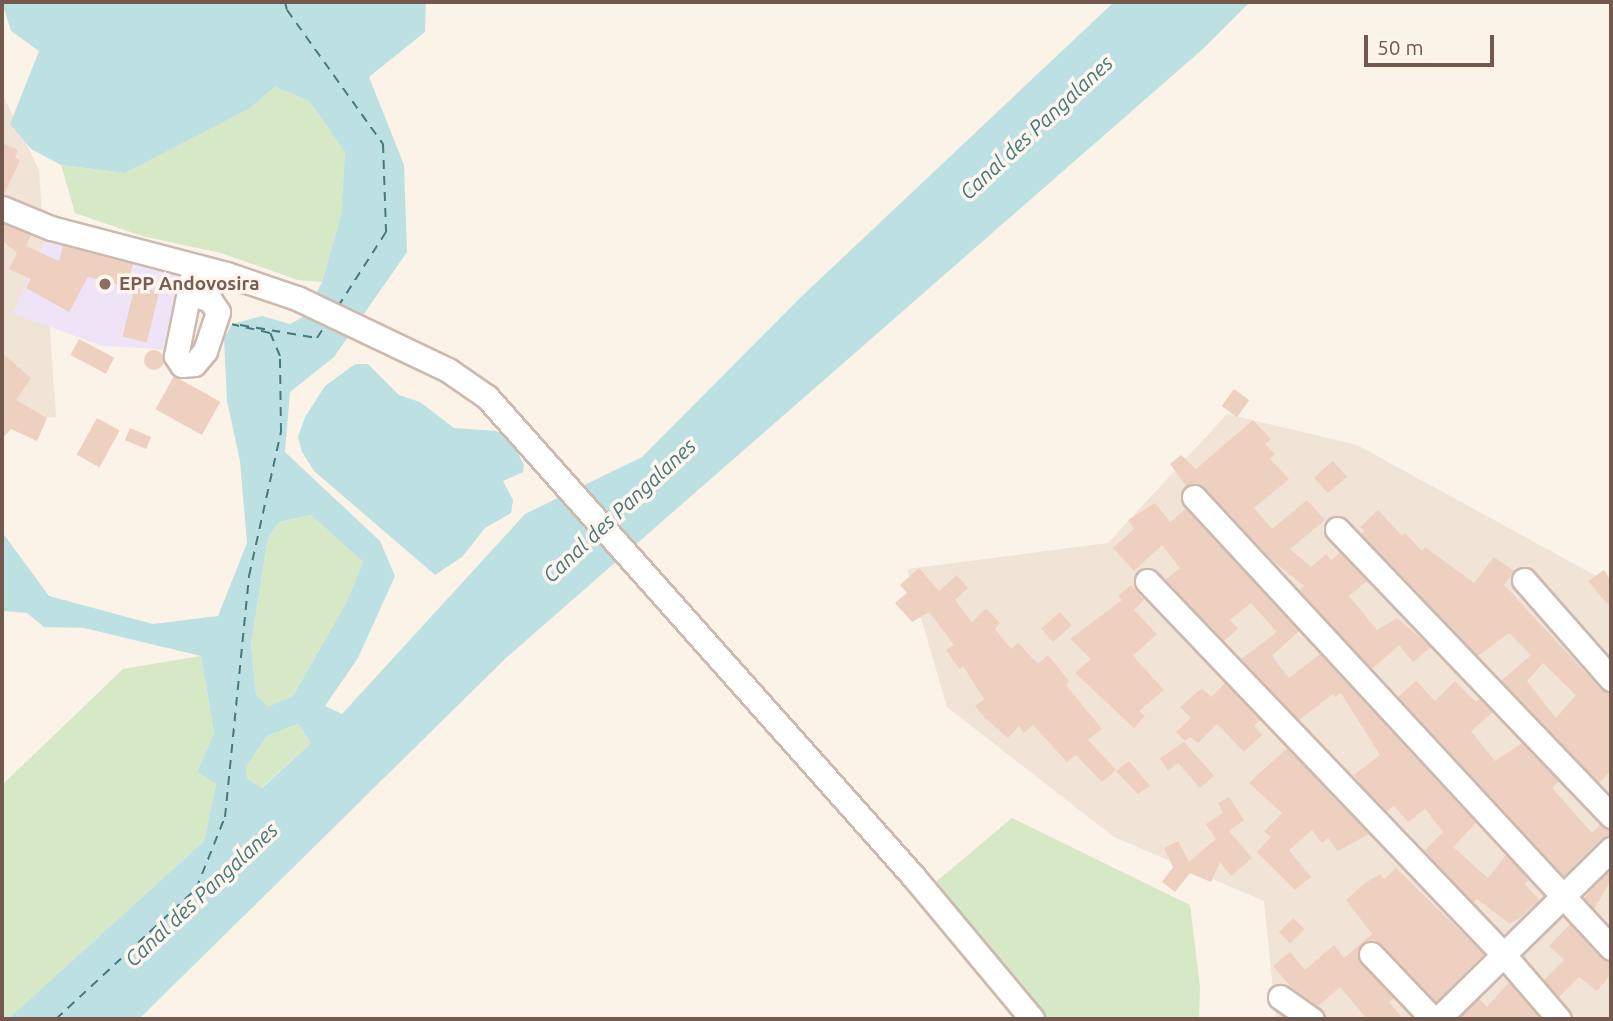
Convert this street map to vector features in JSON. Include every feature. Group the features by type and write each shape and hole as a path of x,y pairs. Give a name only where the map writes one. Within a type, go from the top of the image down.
{"street":[{"path":"2,208 51,228 297,298 448,370 487,397 562,477 1032,1019"},
{"path":"190,292 194,267"},
{"path":"1194,497 1611,948"},
{"path":"1337,529 1611,816"},
{"path":"1147,580 1504,955 1559,1019"},
{"path":"1524,580 1611,679"},
{"path":"1371,954 1436,1019 1563,899 1611,849"},
{"path":"1280,997 1312,1019"}],"shaded area":[{"path":"2,93 39,170 56,417 2,421"},
{"name":"EPP Andovosira","path":"47,235 184,275 173,350 102,346 13,313"},
{"path":"1227,414 1357,445 1611,584 1611,1019 1276,1019 1264,901 1114,837 947,707 907,569 1108,543"}],"green space":[{"path":"275,87 309,101 345,152 341,215 322,282 298,280 221,253 142,236 75,213 61,165 125,173 249,109"},
{"path":"311,515 363,562 347,601 293,696 268,708 256,695 251,645 268,538 279,522"},
{"path":"201,656 214,733 197,772 216,784 204,841 8,1019 2,1019 2,785 123,669"},
{"path":"298,724 311,743 261,788 246,779 246,767 267,736"},
{"path":"1012,818 1190,905 1200,987 1199,1019 1044,1019 931,886"}],"water":[{"name":"Canal des Pangalanes","path":"2,2 426,2 425,32 369,77 404,165 407,252 334,357 290,392 285,452 380,541 395,576 358,658 325,706 342,714 525,514 642,457 801,297 1114,2 1250,2 1204,48 507,657 139,1019 8,1019 204,841 216,784 197,772 214,733 201,656 84,628 44,627 27,613 2,611 2,532 49,596 153,624 218,616 247,543 240,461 227,401 224,339 232,324 262,316 290,324 305,316 322,282 341,215 345,152 309,101 275,87 249,109 125,173 61,165 31,149 10,124 39,51 11,31","holes":["311,515 363,562 347,601 293,696 268,707 256,695 251,645 268,538 279,522","298,724 311,743 262,788 247,779 246,767 267,736"]},
{"path":"355,364 368,364 399,395 420,402 454,428 497,431 514,445 524,465 523,472 503,481 513,500 511,513 485,528 462,557 435,575 314,471 302,452 298,437 305,417 325,386"}],"building":[{"path":"2,143 18,150 15,158 20,160 4,195"},
{"path":"2,223 31,235 26,246 59,261 63,246 133,264 126,287 88,277 69,312 26,288 31,279 9,269 17,253 2,240"},
{"path":"135,286 159,292 147,343 122,336"},
{"path":"79,339 114,358 106,374 71,355"},
{"path":"154,350 161,353 164,360 161,367 154,370 147,367 144,360 147,353"},
{"path":"2,353 31,378 16,400 47,418 37,441 11,429 2,439"},
{"path":"174,376 220,402 202,435 156,409"},
{"path":"1234,389 1249,400 1237,417 1222,406"},
{"path":"97,418 120,431 99,467 77,455"},
{"path":"1253,420 1271,439 1265,444 1275,454 1270,459 1289,479 1254,508 1272,529 1307,500 1325,520 1290,549 1311,567 1326,554 1331,560 1340,553 1367,581 1349,596 1377,630 1397,618 1431,647 1413,662 1399,645 1372,669 1299,590 1304,586 1273,561 1204,487 1186,486 1170,464 1181,455 1196,469"},
{"path":"130,428 151,437 146,449 125,440"},
{"path":"1333,461 1347,477 1328,493 1314,477"},
{"path":"1155,503 1170,522 1186,509 1299,631 1272,656 1289,678 1320,654 1476,823 1453,847 1488,878 1506,855 1529,880 1525,884 1539,900 1522,916 1510,924 1477,899 1473,903 1424,851 1443,832 1425,809 1408,822 1394,806 1386,812 1361,785 1354,775 1380,755 1341,693 1335,697 1333,694 1299,720 1241,659 1277,632 1251,603 1230,620 1238,629 1224,641 1165,580 1180,568 1162,545 1134,571 1113,548 1134,529 1128,520"},
{"path":"1378,510 1402,536 1405,533 1422,551 1425,547 1474,583 1494,557 1514,571 1504,585 1600,688 1611,693 1611,771 1599,783 1501,681 1531,655 1509,633 1478,656 1361,534 1365,531 1360,527","holes":["1543,663 1576,695 1556,718 1527,681"]},
{"path":"919,568 939,591 957,575 968,588 955,600 972,622 986,608 1000,623 995,629 1011,649 1018,643 1038,664 1048,655 1069,681 1066,685 1102,729 1088,740 1116,770 1102,782 1076,755 1067,762 1033,725 1024,733 1019,726 1008,738 984,717 975,706 984,699 963,666 959,669 946,650 954,645 929,612 912,622 895,603 907,593 900,585"},
{"path":"1604,570 1611,581 1611,608 1588,581"},
{"path":"1131,585 1144,600 1134,610 1157,634 1133,656 1164,690 1139,711 1145,716 1134,728 1075,673 1091,659 1070,639 1122,600 1118,596"},
{"path":"1060,612 1072,626 1053,642 1041,628"},
{"path":"1416,681 1435,701 1455,681 1476,702 1480,699 1493,712 1471,731 1495,761 1522,743 1559,781 1552,788 1592,833 1600,825 1611,830 1611,835 1601,839 1564,876 1398,697"},
{"path":"1225,683 1260,720 1254,726 1262,735 1244,752 1217,724 1198,743 1190,737 1185,741 1176,732 1191,718 1180,707 1202,688 1211,697"},
{"path":"1184,742 1214,776 1200,788 1178,763 1168,771 1160,758"},
{"path":"1287,748 1369,834 1338,851 1328,838 1322,843 1312,830 1289,850 1311,877 1295,890 1257,852 1271,837 1264,831 1282,813 1249,783"},
{"path":"1129,761 1150,786 1138,794 1116,771"},
{"path":"1229,797 1244,820 1229,831 1252,858 1231,876 1220,862 1211,882 1190,873 1175,892 1162,882 1173,867 1164,848 1178,841 1189,862 1216,839 1206,824 1223,813 1218,803"},
{"path":"1396,868 1484,954 1436,1002 1381,944 1374,940 1362,943 1358,958 1394,998 1389,1002 1403,1019 1367,1019 1340,987 1318,1006 1291,987 1273,966 1290,952 1305,970 1334,945 1344,958 1372,934 1346,900 1365,883 1380,874 1384,879"},
{"path":"1611,868 1611,880 1594,909 1584,898"},
{"path":"1293,918 1304,929 1290,943 1279,932"},
{"path":"1570,924 1601,958 1611,962 1611,974 1597,991 1579,977 1559,997 1544,980 1564,960 1549,946"},
{"path":"1509,982 1538,1016 1535,1019 1458,1019 1479,998 1487,1007"}],"ferry route":[{"path":"285,2 287,10 383,144 386,232 339,305"},
{"path":"56,1019 196,889 225,817 249,576 281,432 280,356 270,333 232,324"},
{"path":"240,325 317,338 326,324"}],"place":[{"name":"EPP Andovosira","path":"105,284"}]}
